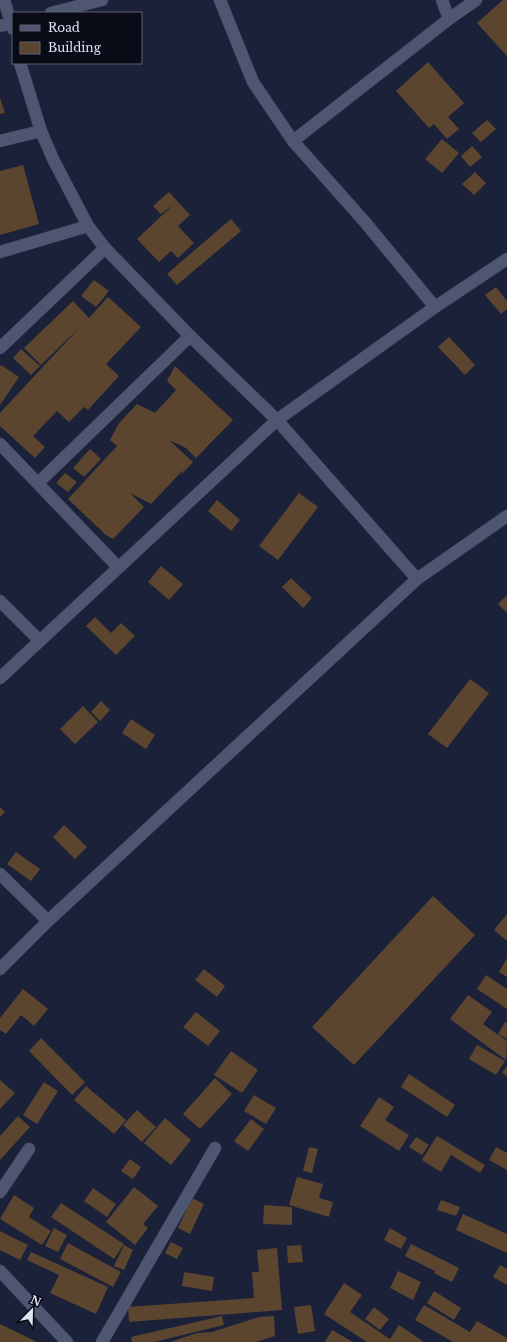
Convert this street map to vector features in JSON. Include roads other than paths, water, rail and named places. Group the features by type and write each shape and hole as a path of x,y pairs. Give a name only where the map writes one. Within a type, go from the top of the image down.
{"street":[{"path":"4,0 9,25"},
{"path":"55,12 102,0"},
{"path":"220,0 253,82 293,142 364,221 435,307"},
{"path":"442,0 449,19"},
{"path":"293,142 449,19 476,0"},
{"path":"20,64 41,131 67,188 88,226 105,248 190,336 277,420 417,579"},
{"path":"0,141 41,131"},
{"path":"0,252 88,226"},
{"path":"0,348 105,248"},
{"path":"0,678 277,420 435,307 507,259"},
{"path":"38,484 190,336"},
{"path":"0,444 118,567"},
{"path":"0,968 48,921 417,579 507,516"},
{"path":"0,601 40,641"},
{"path":"0,874 48,921"},
{"path":"102,1342 215,1148"},
{"path":"0,1192 29,1149"},
{"path":"0,1271 67,1342"}]}
